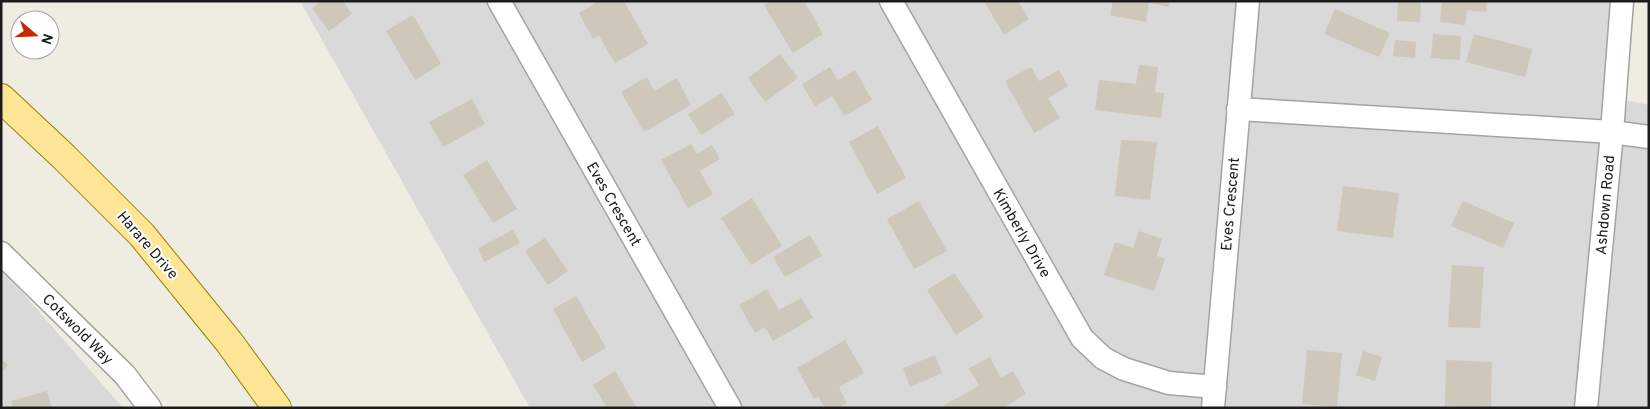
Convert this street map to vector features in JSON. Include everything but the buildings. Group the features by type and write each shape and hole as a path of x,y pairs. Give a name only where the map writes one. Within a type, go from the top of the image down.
{"main road":[{"name":"Harare Drive","path":"1,98 64,157 142,235 229,342 277,408"}],"street":[{"name":"Eves Crescent","path":"498,1 730,408"},
{"name":"Kimberly Drive","path":"891,1 1082,338 1103,358 1124,369 1214,397"},
{"name":"Eves Crescent","path":"1214,397 1248,1"},
{"name":"Ashdown Road","path":"1586,408 1612,132 1622,1"},
{"path":"1238,109 1612,132 1649,137"},
{"name":"Cotswold Way","path":"1,253 124,375 150,408"}],"shaded area":[{"path":"300,1 1635,1 1625,100 1649,105 1649,408 530,408"},
{"path":"1,268 123,408 1,408"}]}
